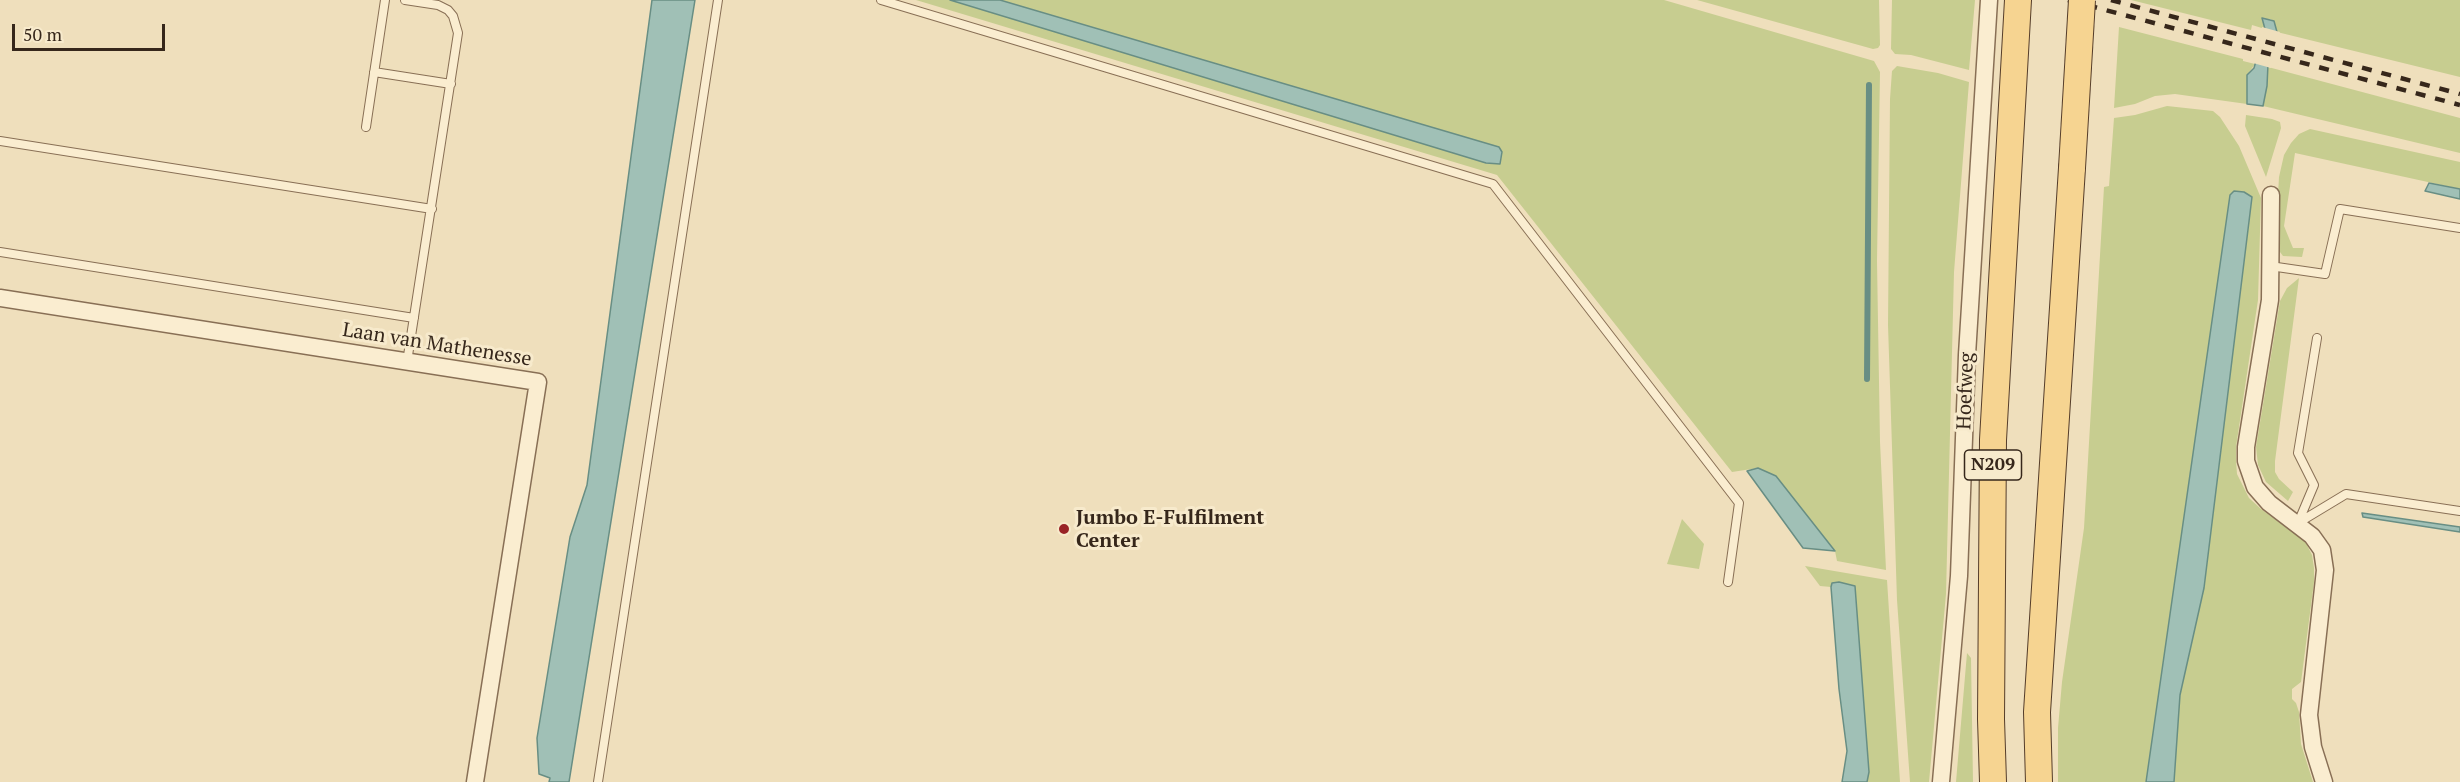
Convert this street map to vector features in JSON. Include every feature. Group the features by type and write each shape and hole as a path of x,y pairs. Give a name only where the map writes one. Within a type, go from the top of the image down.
{"main road":[{"name":"Hoefweg","path":"1993,782 1991,719 1993,440 2018,0"},
{"path":"2039,782 2037,712 2082,0"}],"street":[{"name":"Hoefweg","path":"1941,782 1959,576 1965,389 1989,0"},
{"path":"2271,195 2270,300 2246,447 2246,461 2255,487 2270,503 2312,536 2322,550 2325,570 2309,715 2313,747 2324,782"},
{"name":"Laan van Mathenesse","path":"0,298 538,382 475,782"}],"lane":[{"path":"366,127 385,0"},
{"path":"405,0 438,5 448,10 453,16 458,33 407,362"},
{"path":"598,782 717,0"},
{"path":"881,0 1493,184 1739,503 1728,582"},
{"path":"374,72 451,84"},
{"path":"0,141 432,209"},
{"path":"2269,266 2325,274 2340,209 2460,228"},
{"path":"0,252 414,318"},
{"path":"2298,523 2314,485 2298,453 2317,338"},
{"path":"2298,523 2346,494 2460,511"}],"green space":[{"path":"916,0 950,0 1486,163 1500,164 1502,152 1499,147 1000,0 1664,0 1874,61 1880,72 1877,261 1880,442 1886,570 1837,561 1835,551 1758,468 1732,472 1497,175"},
{"path":"1697,0 1879,0 1880,45 1873,49"},
{"path":"1892,0 1975,0 1969,70 1911,55 1895,54 1891,49"},
{"path":"2131,0 2460,0 2460,77 2277,32 2274,21 2270,19 2262,19 2265,29 2252,25 2251,30"},
{"path":"2119,27 2255,64 2247,75 2247,104 2175,94 2155,96 2135,104 2114,108"},
{"path":"1897,66 1938,73 1969,82 1954,272 1946,594 1929,782 1910,782 1897,600 1888,325 1890,99 1892,71"},
{"path":"2268,67 2460,118 2460,153 2263,106"},
{"path":"2167,106 2213,111 2220,117 2239,146 2261,198 2258,300 2236,447 2237,474 2249,498 2305,541 2312,555 2314,582 2301,682 2292,689 2292,699 2299,712 2301,744 2313,782 2174,782 2180,695 2204,588 2252,197 2244,192 2234,191 2230,195 2146,782 2058,782 2058,728 2062,682 2084,528 2104,187 2109,186 2114,118"},
{"path":"2246,115 2280,122 2281,128 2266,177 2245,126"},
{"path":"2310,129 2460,162 2460,189 2295,153 2284,226 2293,248 2304,248 2302,257 2283,256 2280,252 2279,177 2284,155 2291,143 2299,134"},
{"path":"2299,278 2275,461 2275,472 2279,479 2293,492 2288,501 2266,482 2258,465 2256,447 2280,301 2287,288"},
{"path":"1682,519 1704,544 1699,569 1667,564"},
{"path":"1805,566 1887,580 1900,782 1867,782 1869,772 1855,586 1832,583 1831,587 1820,586"},
{"path":"1967,653 1971,658 1973,782 1956,782"}],"water":[{"path":"652,0 695,0 569,782 549,782 550,778 539,774 537,738 570,537 587,485"},
{"path":"950,0 1000,0 1499,147 1502,152 1500,164 1486,163"},
{"path":"2262,18 2274,21 2277,32 2268,64 2263,106 2247,104 2247,75 2254,68 2265,29"},
{"path":"2429,183 2460,189 2460,199 2425,191"},
{"path":"2234,191 2244,192 2252,197 2204,588 2180,695 2174,782 2146,782 2230,195"},
{"path":"1758,468 1776,476 1835,551 1803,548 1747,471"},
{"path":"2362,513 2460,527 2460,532 2363,517"},
{"path":"1839,582 1855,586 1869,772 1867,782 1842,782 1847,751 1839,689 1831,587 1832,583"}],"pier":[{"path":"2262,27 2280,32 2270,62 2271,68 2253,63"}],"waterway":[{"path":"1867,379 1869,85"}],"railway":[{"path":"2068,0 2460,105"},
{"path":"2111,0 2460,94"}],"place":[{"name":"Jumbo E-Fulfilment Center","path":"1064,529"}]}
